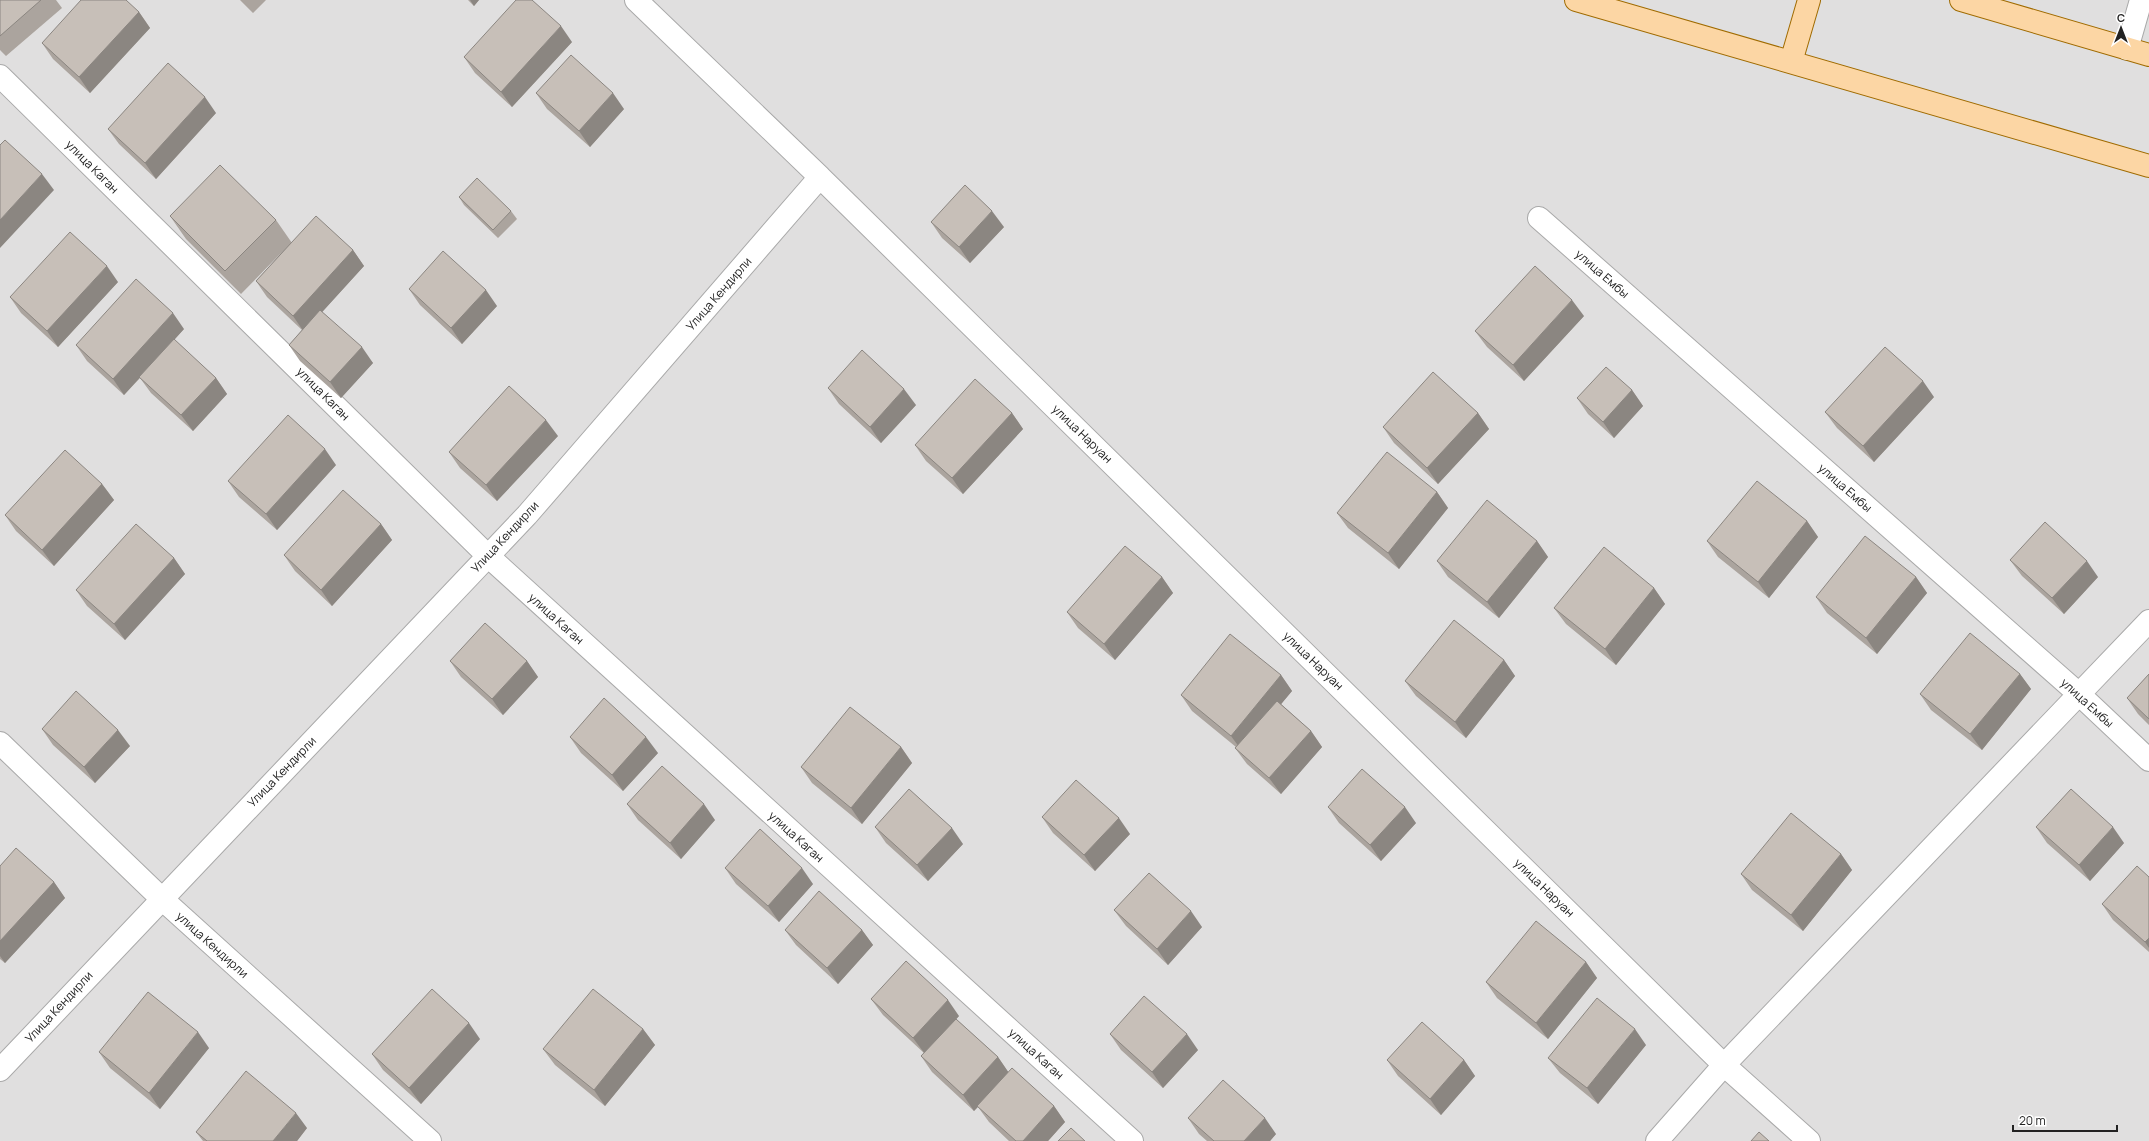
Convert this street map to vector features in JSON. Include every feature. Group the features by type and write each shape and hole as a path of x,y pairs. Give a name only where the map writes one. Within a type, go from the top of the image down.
{"main road":[{"path":"1576,0 2149,166"},
{"path":"1791,62 1810,0"},
{"path":"1961,0 2149,55"}],"street":[{"path":"636,0 820,177"},
{"path":"2127,49 2141,0"},
{"name":"улица Каган","path":"0,76 488,556 1132,1141"},
{"name":"Улица Кендирли","path":"0,1070 527,515 820,177"},
{"name":"улица Наруан","path":"820,177 1724,1065 1809,1141"},
{"name":"улица Ембы","path":"1539,218 2080,695 2149,760"},
{"path":"1657,1141 1724,1065 2080,695 2149,621"},
{"name":"улица Кендирли","path":"0,743 162,899 430,1141"}],"shaded area":[{"path":"0,0 2149,0 2149,1141 0,1141"}],"building":[{"path":"0,0 41,0 0,36"},
{"path":"81,0 126,0 139,12 79,77 42,43"},
{"path":"516,0 532,0 561,26 501,92 464,57"},
{"path":"571,55 613,93 579,131 536,93"},
{"path":"168,63 205,97 145,163 108,129"},
{"path":"5,140 42,174 0,220 0,145"},
{"path":"220,165 276,220 225,271 170,216"},
{"path":"477,178 511,211 493,230 459,197"},
{"path":"965,185 992,211 959,247 931,222"},
{"path":"316,216 353,250 293,316 256,281"},
{"path":"70,232 107,266 47,331 10,297"},
{"path":"443,251 486,290 451,328 409,289"},
{"path":"1535,266 1572,300 1513,365 1475,331"},
{"path":"136,279 173,313 113,379 76,345"},
{"path":"320,310 362,347 330,382 289,345"},
{"path":"174,339 216,378 181,415 139,377"},
{"path":"1885,347 1923,381 1863,446 1825,412"},
{"path":"862,350 904,389 870,427 828,388"},
{"path":"1606,367 1632,390 1603,422 1577,398"},
{"path":"1433,372 1478,413 1427,468 1383,427"},
{"path":"975,379 1012,413 952,478 915,445"},
{"path":"509,386 546,420 486,485 449,452"},
{"path":"288,415 325,449 266,514 228,481"},
{"path":"65,450 102,484 42,550 5,515"},
{"path":"1387,452 1437,492 1388,553 1337,513"},
{"path":"1757,481 1807,521 1758,582 1707,541"},
{"path":"343,490 381,524 321,590 284,555"},
{"path":"1487,500 1537,541 1487,602 1437,561"},
{"path":"2045,522 2087,561 2052,598 2010,560"},
{"path":"136,524 174,558 114,624 76,590"},
{"path":"1865,536 1916,577 1866,638 1816,597"},
{"path":"1125,546 1162,577 1104,644 1067,612"},
{"path":"1604,547 1654,588 1605,649 1554,608"},
{"path":"1454,620 1504,660 1455,722 1405,681"},
{"path":"485,623 527,661 492,699 450,661"},
{"path":"1970,633 2020,674 1970,734 1920,694"},
{"path":"1230,634 1281,675 1231,736 1181,695"},
{"path":"2149,674 2149,719 2127,698"},
{"path":"76,691 118,730 84,767 42,729"},
{"path":"604,698 646,737 612,775 570,737"},
{"path":"1277,701 1311,731 1269,778 1235,748"},
{"path":"850,707 901,747 851,808 801,767"},
{"path":"662,766 704,804 670,843 627,804"},
{"path":"1362,769 1405,807 1370,845 1328,807"},
{"path":"1076,780 1119,818 1084,855 1042,817"},
{"path":"909,789 952,828 917,865 875,827"},
{"path":"2071,789 2113,827 2079,865 2036,827"},
{"path":"1791,813 1841,854 1791,915 1741,874"},
{"path":"760,829 802,868 768,906 725,868"},
{"path":"16,848 54,882 0,941 0,866"},
{"path":"2137,866 2149,877 2149,938 2145,942 2102,904"},
{"path":"1149,873 1191,911 1157,949 1114,910"},
{"path":"819,891 862,930 827,968 785,930"},
{"path":"1536,921 1586,962 1536,1023 1486,982"},
{"path":"906,961 948,1000 913,1038 871,999"},
{"path":"432,989 469,1023 409,1088 372,1054"},
{"path":"593,989 643,1029 594,1090 543,1049"},
{"path":"148,992 198,1032 149,1093 99,1052"},
{"path":"1144,996 1187,1034 1152,1072 1110,1034"},
{"path":"1597,998 1635,1029 1587,1088 1548,1058"},
{"path":"956,1019 998,1057 963,1095 921,1056"},
{"path":"1422,1022 1464,1060 1430,1099 1387,1060"},
{"path":"1012,1068 1054,1106 1023,1141 1016,1141 977,1106"},
{"path":"246,1071 296,1113 273,1141 207,1141 196,1132"},
{"path":"1223,1080 1265,1118 1244,1141 1214,1141 1188,1118"},
{"path":"1071,1128 1085,1141 1058,1141"},
{"path":"1759,1132 1769,1141 1751,1141"}]}
